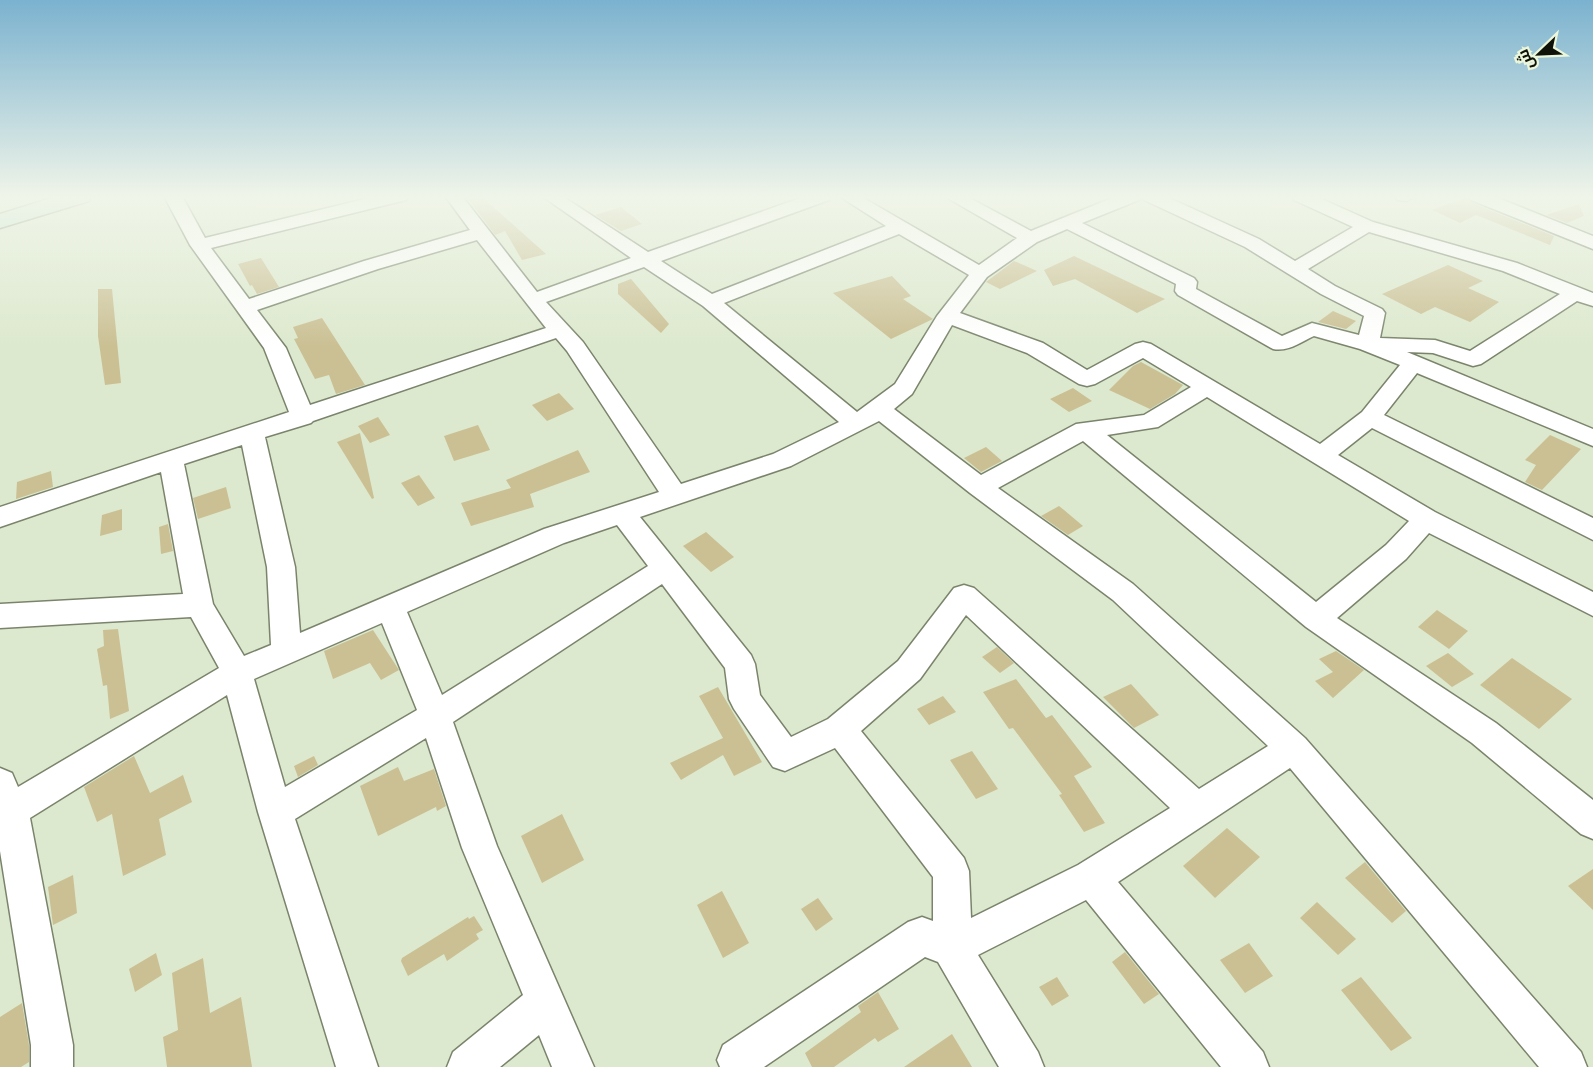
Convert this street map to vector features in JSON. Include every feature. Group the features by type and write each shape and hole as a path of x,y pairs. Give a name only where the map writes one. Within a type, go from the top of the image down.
{"street":[{"path":"200,246 275,348 303,418"},
{"path":"245,307 370,265 437,246"},
{"path":"491,246 533,300 575,347 675,496"},
{"path":"625,246 710,302 855,423"},
{"path":"533,300 685,246"},
{"path":"710,302 852,246"},
{"path":"933,246 980,273"},
{"path":"52,1067 52,1045 4,804 237,673 286,651 554,536 782,460 855,423 879,409 904,389 947,316 980,273 1019,246"},
{"path":"1114,246 1187,282 1185,291 1281,344 1312,329 1368,344 1593,438"},
{"path":"1257,246 1328,290 1375,312 1368,344"},
{"path":"1294,269 1333,246"},
{"path":"1436,246 1510,267 1584,296"},
{"path":"1368,344 1435,347 1473,359 1584,296"},
{"path":"947,316 1035,348 1087,379 1143,349 1426,519 1593,605"},
{"path":"0,518 560,330"},
{"path":"1321,456 1370,417 1413,363"},
{"path":"979,487 1084,430 1150,422 1207,387"},
{"path":"879,409 979,487 1123,592 1293,748 1566,1067"},
{"path":"1370,417 1593,530"},
{"path":"1084,430 1316,619 1484,733 1593,822"},
{"path":"252,435 281,567 286,651"},
{"path":"171,461 198,605 237,673 275,812 357,1067"},
{"path":"622,513 740,664 745,699 785,756 840,729 909,670 964,596 1197,810"},
{"path":"1316,619 1396,552 1426,519"},
{"path":"275,812 435,716 664,569"},
{"path":"0,616 198,605"},
{"path":"390,606 435,716 480,848 573,1067"},
{"path":"840,729 951,871 952,948 1023,1067"},
{"path":"741,1067 738,1060 922,936 952,948 1091,878 1293,748"},
{"path":"1091,878 1248,1067"},
{"path":"468,1067 545,1003"}],"building":[{"path":"514,246 537,246 546,254 522,260"},
{"path":"1074,256 1165,299 1137,313 1075,279 1053,286 1044,270"},
{"path":"261,258 279,287 257,294 238,264"},
{"path":"1014,261 1037,271 1000,289 986,282"},
{"path":"1448,265 1483,281 1468,288 1499,302 1470,322 1435,307 1421,314 1382,294"},
{"path":"892,276 911,296 903,299 933,319 891,339 833,293"},
{"path":"631,279 669,324 661,333 618,294 618,284"},
{"path":"98,289 112,289 121,383 105,385 98,336"},
{"path":"1333,311 1356,321 1346,329 1318,322"},
{"path":"322,318 365,385 336,394 329,375 315,379 294,339 298,338 293,327"},
{"path":"1141,362 1183,385 1175,394 1150,409 1109,390 1133,366"},
{"path":"1073,388 1092,401 1069,412 1050,399"},
{"path":"559,393 574,409 547,421 532,405"},
{"path":"378,417 390,435 370,443 358,426"},
{"path":"478,425 490,450 454,461 444,436"},
{"path":"360,433 374,498 372,499 337,442"},
{"path":"1550,435 1581,449 1542,490 1525,482 1536,465 1525,460"},
{"path":"986,447 1002,461 981,472 964,458"},
{"path":"578,450 590,472 530,494 534,507 471,526 461,503 511,488 506,480"},
{"path":"51,471 53,487 16,499 17,482"},
{"path":"419,475 435,498 418,506 401,483"},
{"path":"226,487 231,508 198,519 193,498"},
{"path":"1059,506 1083,526 1068,535 1041,516"},
{"path":"122,509 122,530 100,536 102,515"},
{"path":"168,524 173,551 161,554 159,527"},
{"path":"706,532 734,557 711,572 683,546"},
{"path":"1437,610 1468,631 1449,649 1418,627"},
{"path":"118,629 129,711 110,719 107,685 103,686 97,649 104,646 103,630"},
{"path":"373,630 399,670 381,680 370,663 333,679 324,651"},
{"path":"997,647 1014,663 1000,673 982,657"},
{"path":"1336,651 1364,670 1333,698 1315,681 1333,672 1319,659"},
{"path":"1448,653 1474,674 1452,687 1426,666"},
{"path":"1512,658 1572,699 1539,729 1480,685"},
{"path":"1016,679 1046,718 1052,715 1092,767 1074,776 1105,823 1084,832 1059,795 1062,794 1013,728 1009,729 983,692"},
{"path":"1131,684 1159,715 1134,728 1103,697"},
{"path":"718,687 762,762 734,776 723,755 681,780 670,763 723,738 699,696"},
{"path":"943,696 956,712 929,725 917,709"},
{"path":"972,751 998,789 976,799 950,760"},
{"path":"134,756 150,793 183,775 192,802 159,819 166,855 123,876 112,814 97,822 84,787"},
{"path":"314,756 318,765 298,777 294,766"},
{"path":"398,767 404,781 434,769 446,806 437,811 436,807 378,836 360,786"},
{"path":"562,814 584,860 542,883 521,836"},
{"path":"1227,828 1260,857 1215,898 1183,866"},
{"path":"1365,862 1406,911 1392,923 1345,878"},
{"path":"1593,869 1593,910 1568,886"},
{"path":"73,875 77,913 53,925 48,887"},
{"path":"722,891 749,943 723,958 697,905"},
{"path":"818,898 833,919 816,931 801,909"},
{"path":"1317,902 1356,939 1338,955 1300,918"},
{"path":"474,916 483,930 476,934 479,939 447,961 444,954 408,976 401,961 402,958 468,917 469,919"},
{"path":"1249,943 1273,976 1245,993 1220,960"},
{"path":"1125,952 1159,994 1144,1004 1112,962"},
{"path":"156,953 162,975 135,992 129,969"},
{"path":"203,958 210,1013 241,997 252,1067 167,1067 163,1037 178,1030 172,973"},
{"path":"1057,977 1069,996 1052,1006 1039,987"},
{"path":"1361,977 1412,1038 1391,1051 1341,990"},
{"path":"878,992 899,1029 878,1042 875,1038 834,1067 812,1067 805,1053 861,1012 858,1006"},
{"path":"22,1003 29,1045 29,1062 21,1067 0,1067 0,1017"},
{"path":"952,1034 972,1067 904,1067"}]}
